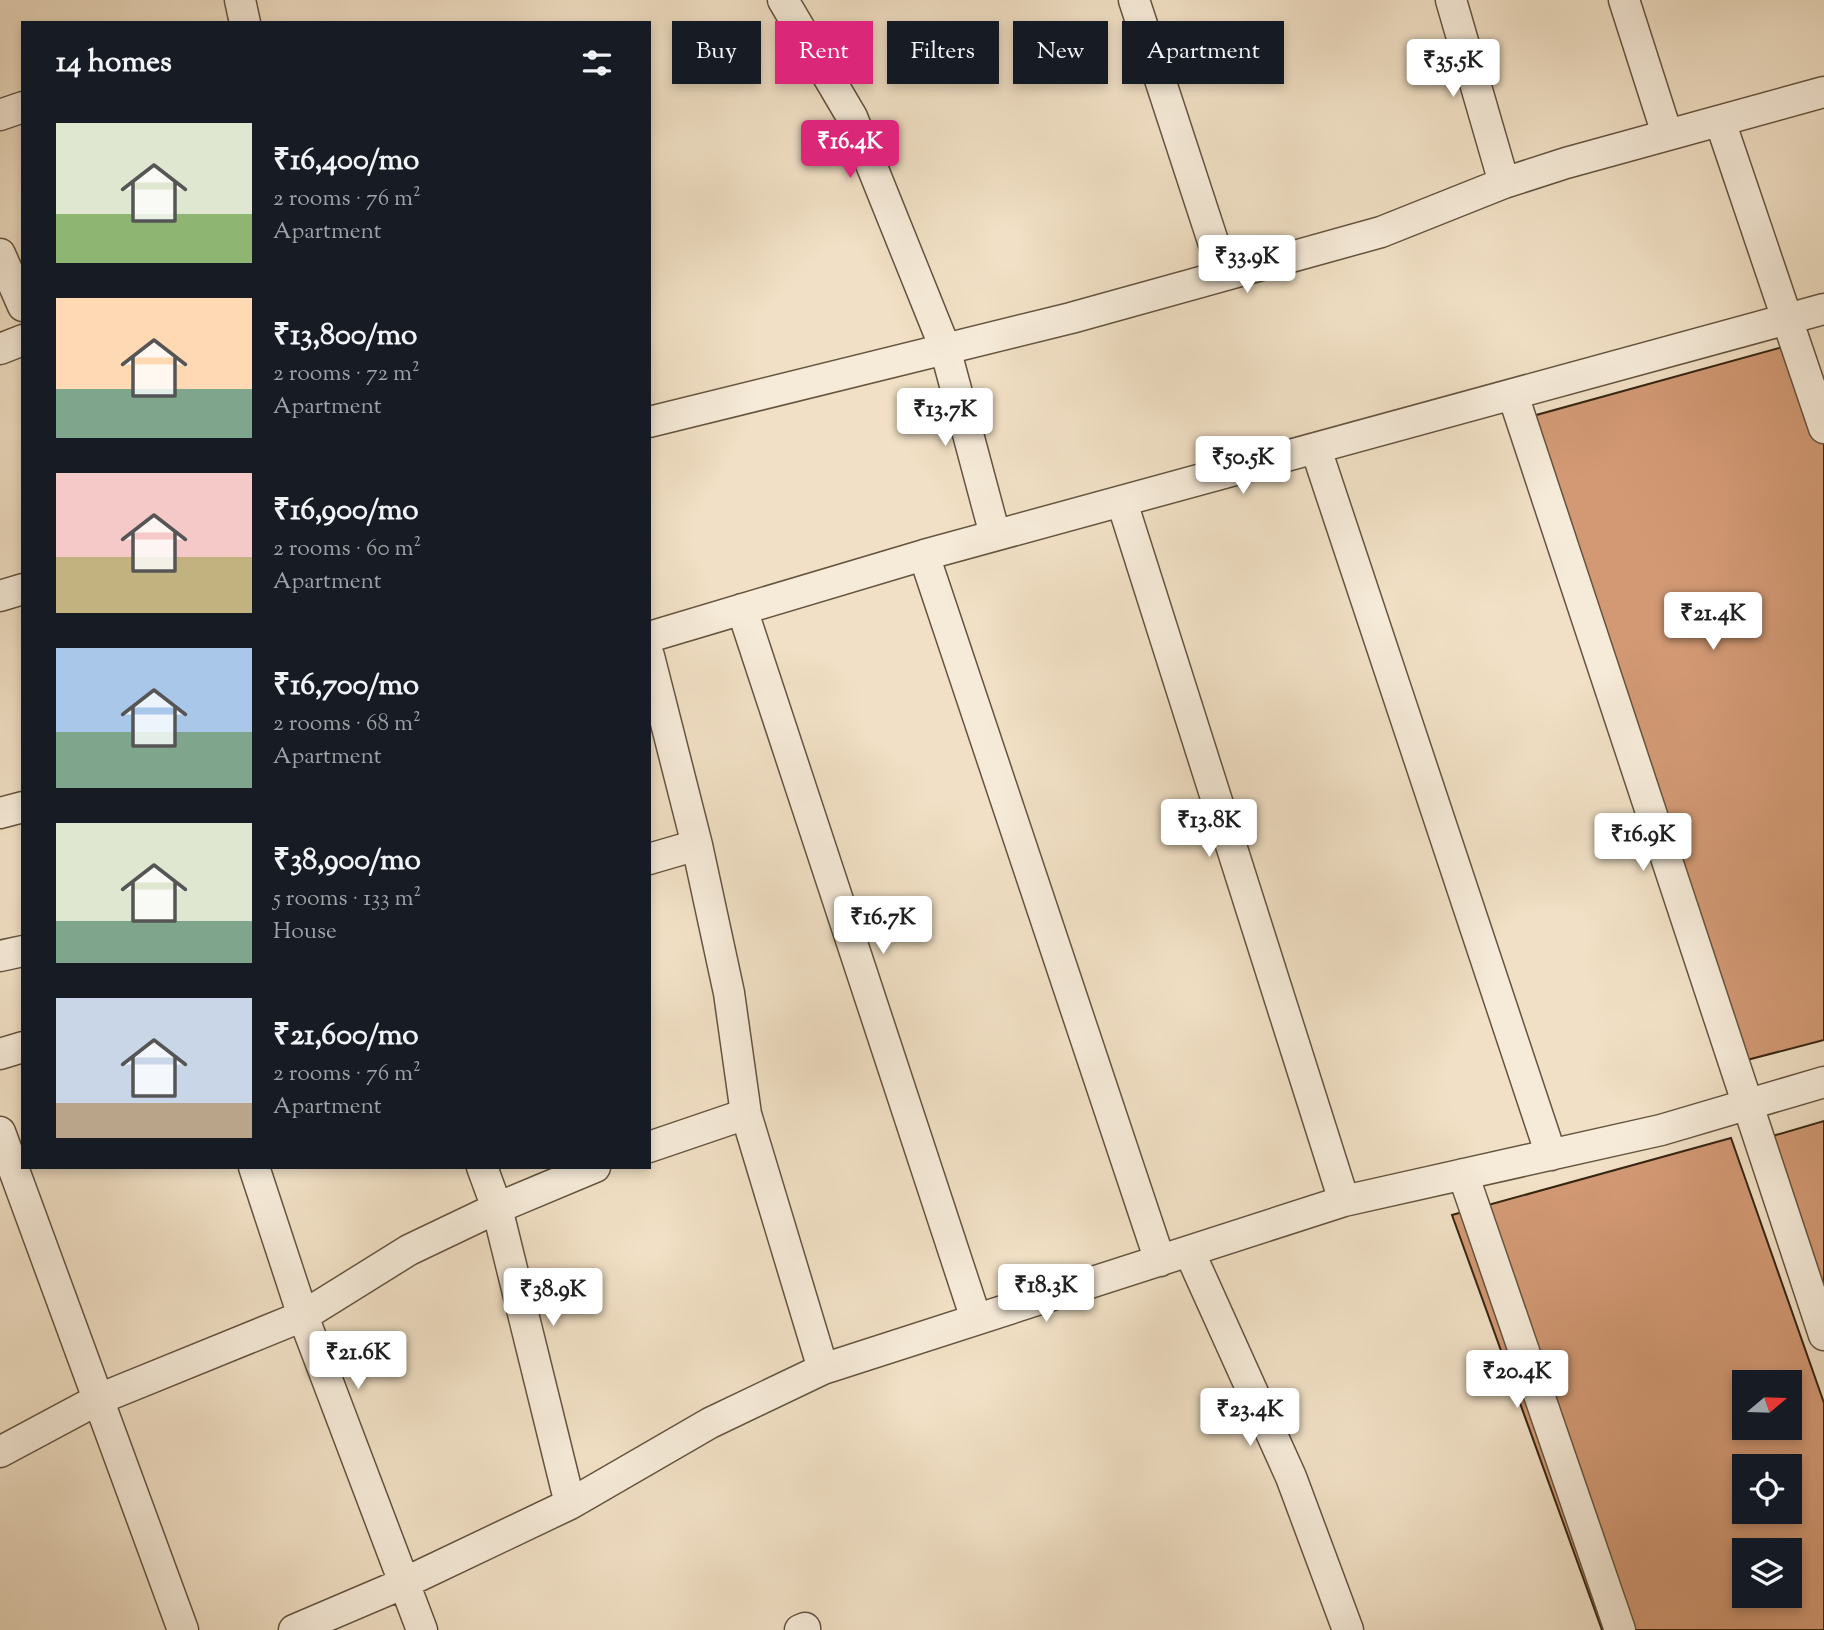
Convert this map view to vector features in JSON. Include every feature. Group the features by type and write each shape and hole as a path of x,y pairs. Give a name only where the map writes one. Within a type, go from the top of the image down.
{"street":[{"path":"240,0 245,21"},
{"path":"783,0 852,117 945,348 995,536"},
{"path":"1135,0 1224,275"},
{"path":"1451,0 1504,183"},
{"path":"1624,0 1667,134"},
{"path":"651,422 1071,318 1381,232 1504,183 1667,134 1824,92"},
{"path":"0,115 21,108"},
{"path":"1720,121 1824,429"},
{"path":"0,254 21,301"},
{"path":"651,636 924,555 1824,309"},
{"path":"0,349 21,341"},
{"path":"1513,395 1745,1105 1824,1335"},
{"path":"1316,449 1551,1155"},
{"path":"1122,502 1344,1201"},
{"path":"924,555 1160,1261"},
{"path":"0,596 21,590"},
{"path":"741,609 976,1319"},
{"path":"651,672 661,751 697,845 729,993 746,1114 823,1369"},
{"path":"0,813 21,808"},
{"path":"651,858 697,845"},
{"path":"0,956 21,951"},
{"path":"0,1054 21,1048"},
{"path":"294,1630 402,1584 570,1504 710,1423 823,1369 1344,1201 1661,1130 1824,1082"},
{"path":"651,1146 746,1114"},
{"path":"0,1132 183,1630"},
{"path":"255,1169 303,1316 402,1584 422,1630"},
{"path":"483,1169 497,1208 570,1504"},
{"path":"0,1452 99,1399 303,1316 409,1250 497,1208 590,1169"},
{"path":"1463,1174 1620,1630"},
{"path":"1189,1251 1292,1477 1348,1630"}],"building":[{"path":"1790,345 1824,441 1824,1040 1743,1061 1511,422"},
{"path":"1824,1121 1824,1340 1752,1142"},
{"path":"1731,1138 1824,1403 1824,1630 1602,1630 1452,1215"}]}
